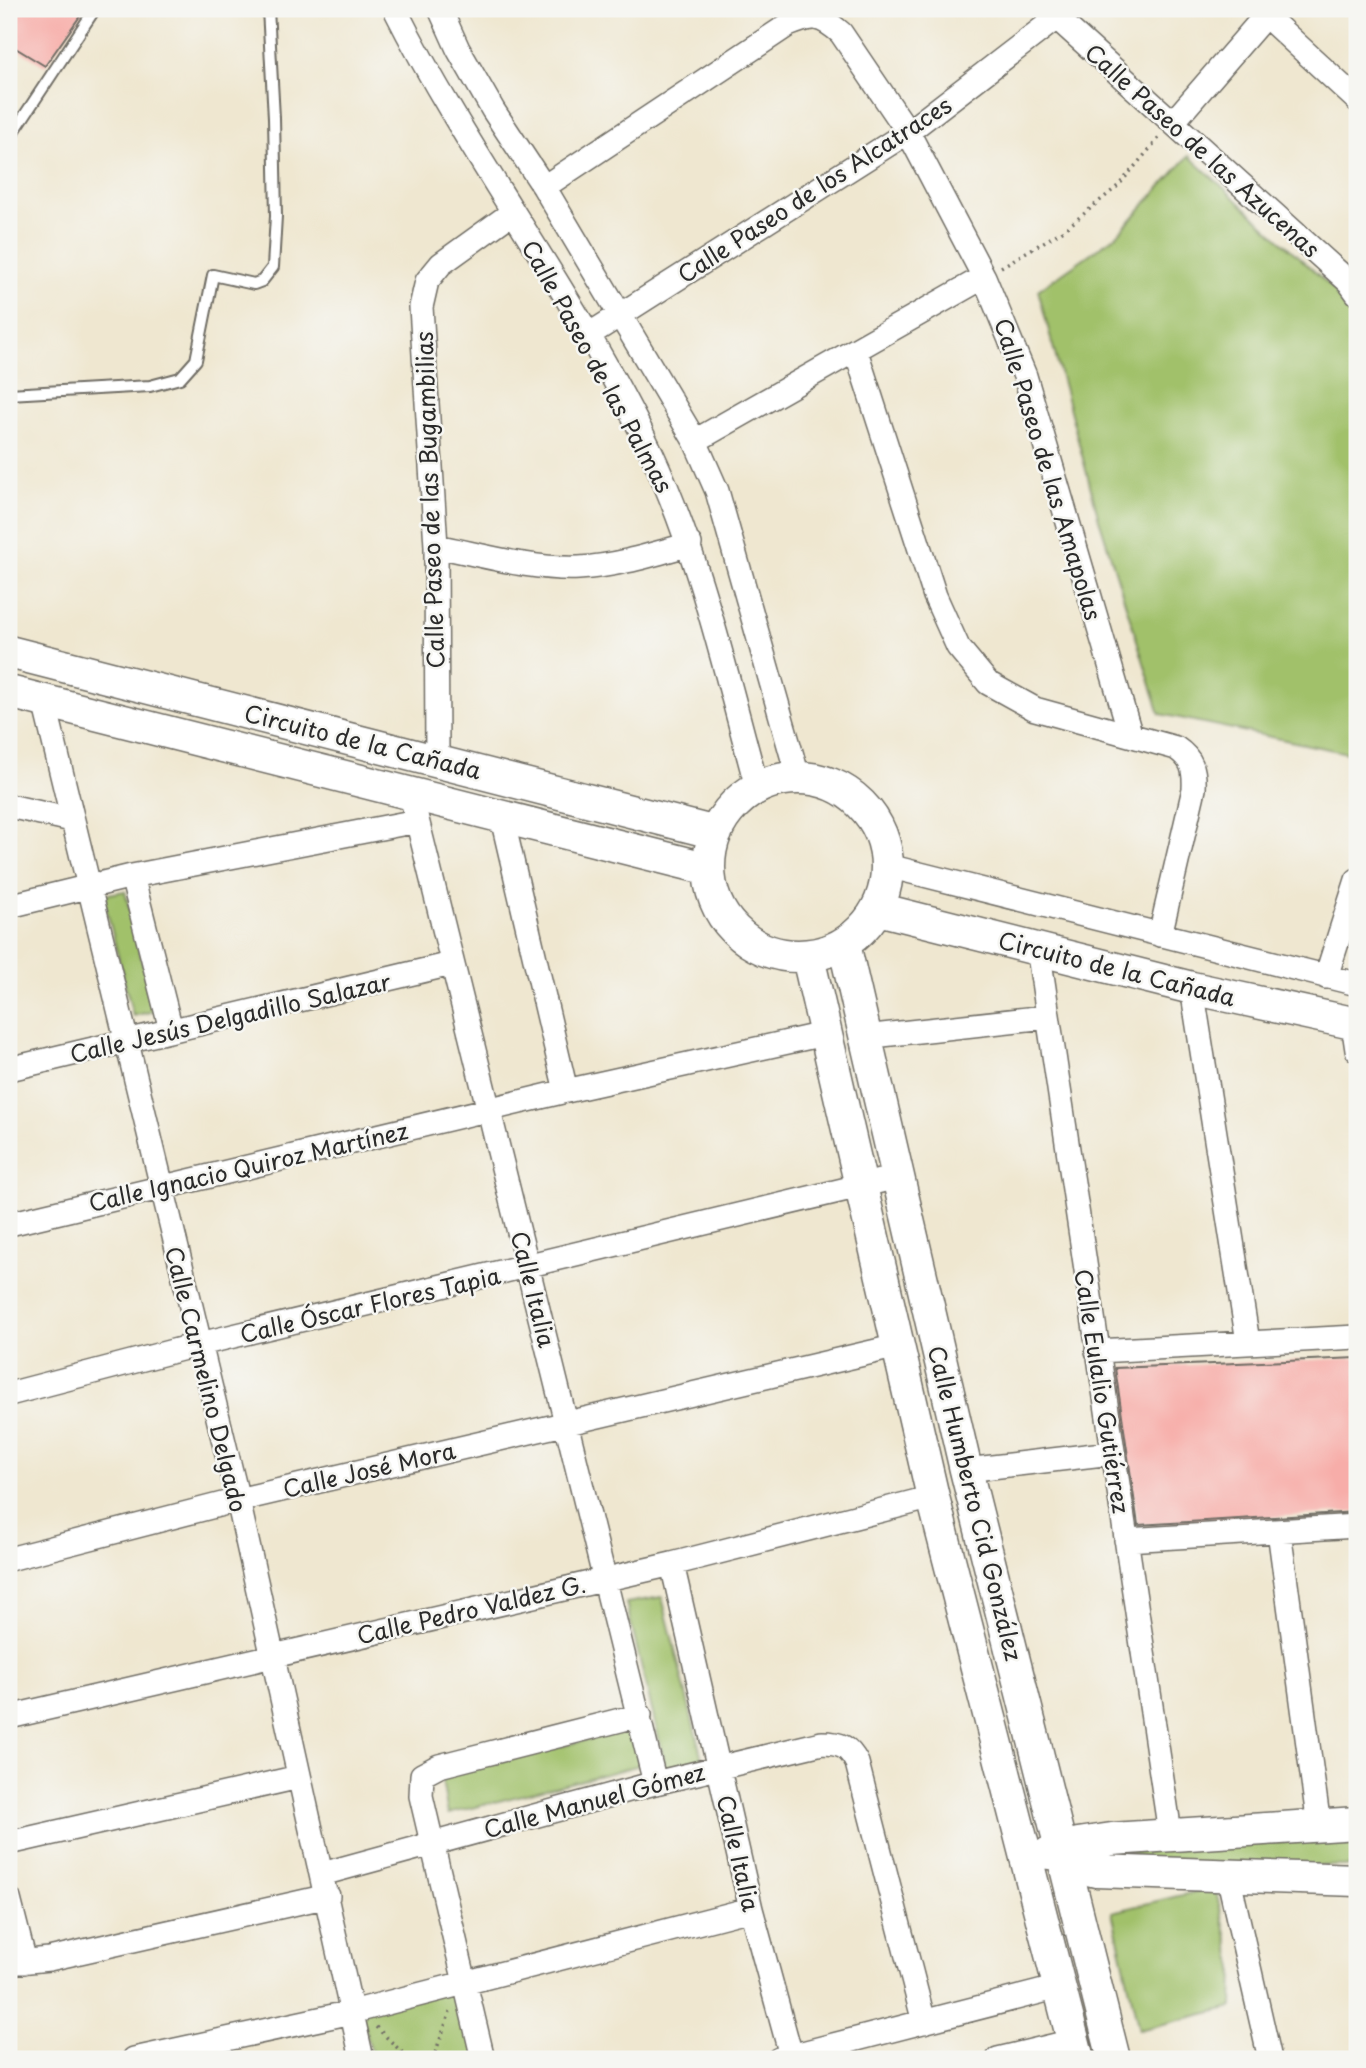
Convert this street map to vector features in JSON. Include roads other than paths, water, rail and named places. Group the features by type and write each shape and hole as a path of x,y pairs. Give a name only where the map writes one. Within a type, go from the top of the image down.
{"street":[{"name":"Calle Paseo de las Palmas","path":"394,9 424,67 587,336 650,450 690,544 757,787"},
{"name":"Calle Paseo de las Palmas","path":"440,9 494,110 544,187 695,441 717,491 798,777"},
{"name":"Calle Paseo de las Azucenas","path":"1058,12 1349,282 1357,293"},
{"name":"Calle Paseo de los Alcatraces","path":"587,336 908,132 1058,12"},
{"path":"1174,121 1268,12 1357,100"},
{"name":"Calle Paseo de las Amapolas","path":"544,187 788,25 810,17 826,20 841,33 908,132 984,277 1025,376 1130,733"},
{"name":"Calle Paseo de las Bugambilias","path":"437,759 436,546 421,306 427,281 454,252 513,212"},
{"path":"695,441 984,277"},
{"path":"856,351 935,596 958,647 988,684 1035,709 1130,733 1177,748 1189,757 1195,773 1194,789 1160,935"},
{"path":"436,546 532,564 579,568 629,561 690,544"},
{"name":"Circuito de la Cañada","path":"9,652 437,759 716,833"},
{"name":"Circuito de la Cañada","path":"9,692 414,808 502,818 709,869"},
{"name":"Calle Carmelino Delgado","path":"44,701 159,1187 201,1344 238,1500 271,1656 328,1896 362,2059"},
{"path":"798,777 826,781 843,790 871,813 884,838 888,866 886,888 878,909 863,929 844,944 808,957 778,955 751,944 729,924 714,898 709,869 716,833 739,800 757,787 798,777"},
{"path":"9,806 72,820"},
{"path":"9,906 414,808"},
{"name":"Calle Italia","path":"414,808 655,1783"},
{"path":"502,818 566,1091"},
{"name":"Circuito de la Cañada","path":"888,866 1357,984"},
{"path":"132,876 171,1030"},
{"path":"1326,976 1357,880"},
{"name":"Circuito de la Cañada","path":"878,909 1038,948 1356,1032"},
{"name":"Calle Humberto Cid González","path":"844,944 966,1470 1114,2059"},
{"name":"Calle Eulalio Gutiérrez","path":"1038,948 1046,1017 1170,1833"},
{"name":"Calle Humberto Cid González","path":"808,957 963,1621 1075,2050"},
{"name":"Calle Jesús Delgadillo Salazar","path":"9,1069 451,964"},
{"path":"1192,988 1248,1342"},
{"path":"864,1037 1046,1017"},
{"name":"Calle Ignacio Quiroz Martínez","path":"9,1224 566,1091 824,1034"},
{"name":"Calle Óscar Flores Tapia","path":"9,1394 201,1344 897,1177"},
{"path":"1097,1350 1357,1337"},
{"name":"Calle José Mora","path":"9,1559 238,1500 898,1346"},
{"path":"966,1470 1112,1453"},
{"name":"Calle Pedro Valdez G.","path":"9,1717 672,1564 933,1497"},
{"path":"1126,1540 1357,1526"},
{"path":"1279,1531 1319,1826"},
{"name":"Calle Italia","path":"672,1564 787,2058"},
{"path":"963,1621 1003,1613"},
{"path":"483,2059 432,1844 420,1784 422,1775 439,1766 640,1715"},
{"name":"Calle Manuel Gómez","path":"323,1874 655,1783 822,1742 838,1743 850,1750 858,1763 924,2022"},
{"path":"9,1843 299,1777"},
{"path":"1061,1854 1078,1844 1170,1833 1357,1823"},
{"path":"1022,1849 1061,1854 1075,1865 1096,1871 1357,1880"},
{"path":"1228,1875 1270,2059"},
{"path":"9,1899 17,1962 328,1896"},
{"path":"134,2059 352,2012 751,1909"},
{"path":"787,2058 1059,1987"},
{"path":"998,2059 1075,2050"}],"lane":[{"path":"9,139 95,9"},
{"path":"9,394 150,386 180,378 195,360 213,275 254,284 270,273 273,267 276,216 268,9"}]}
